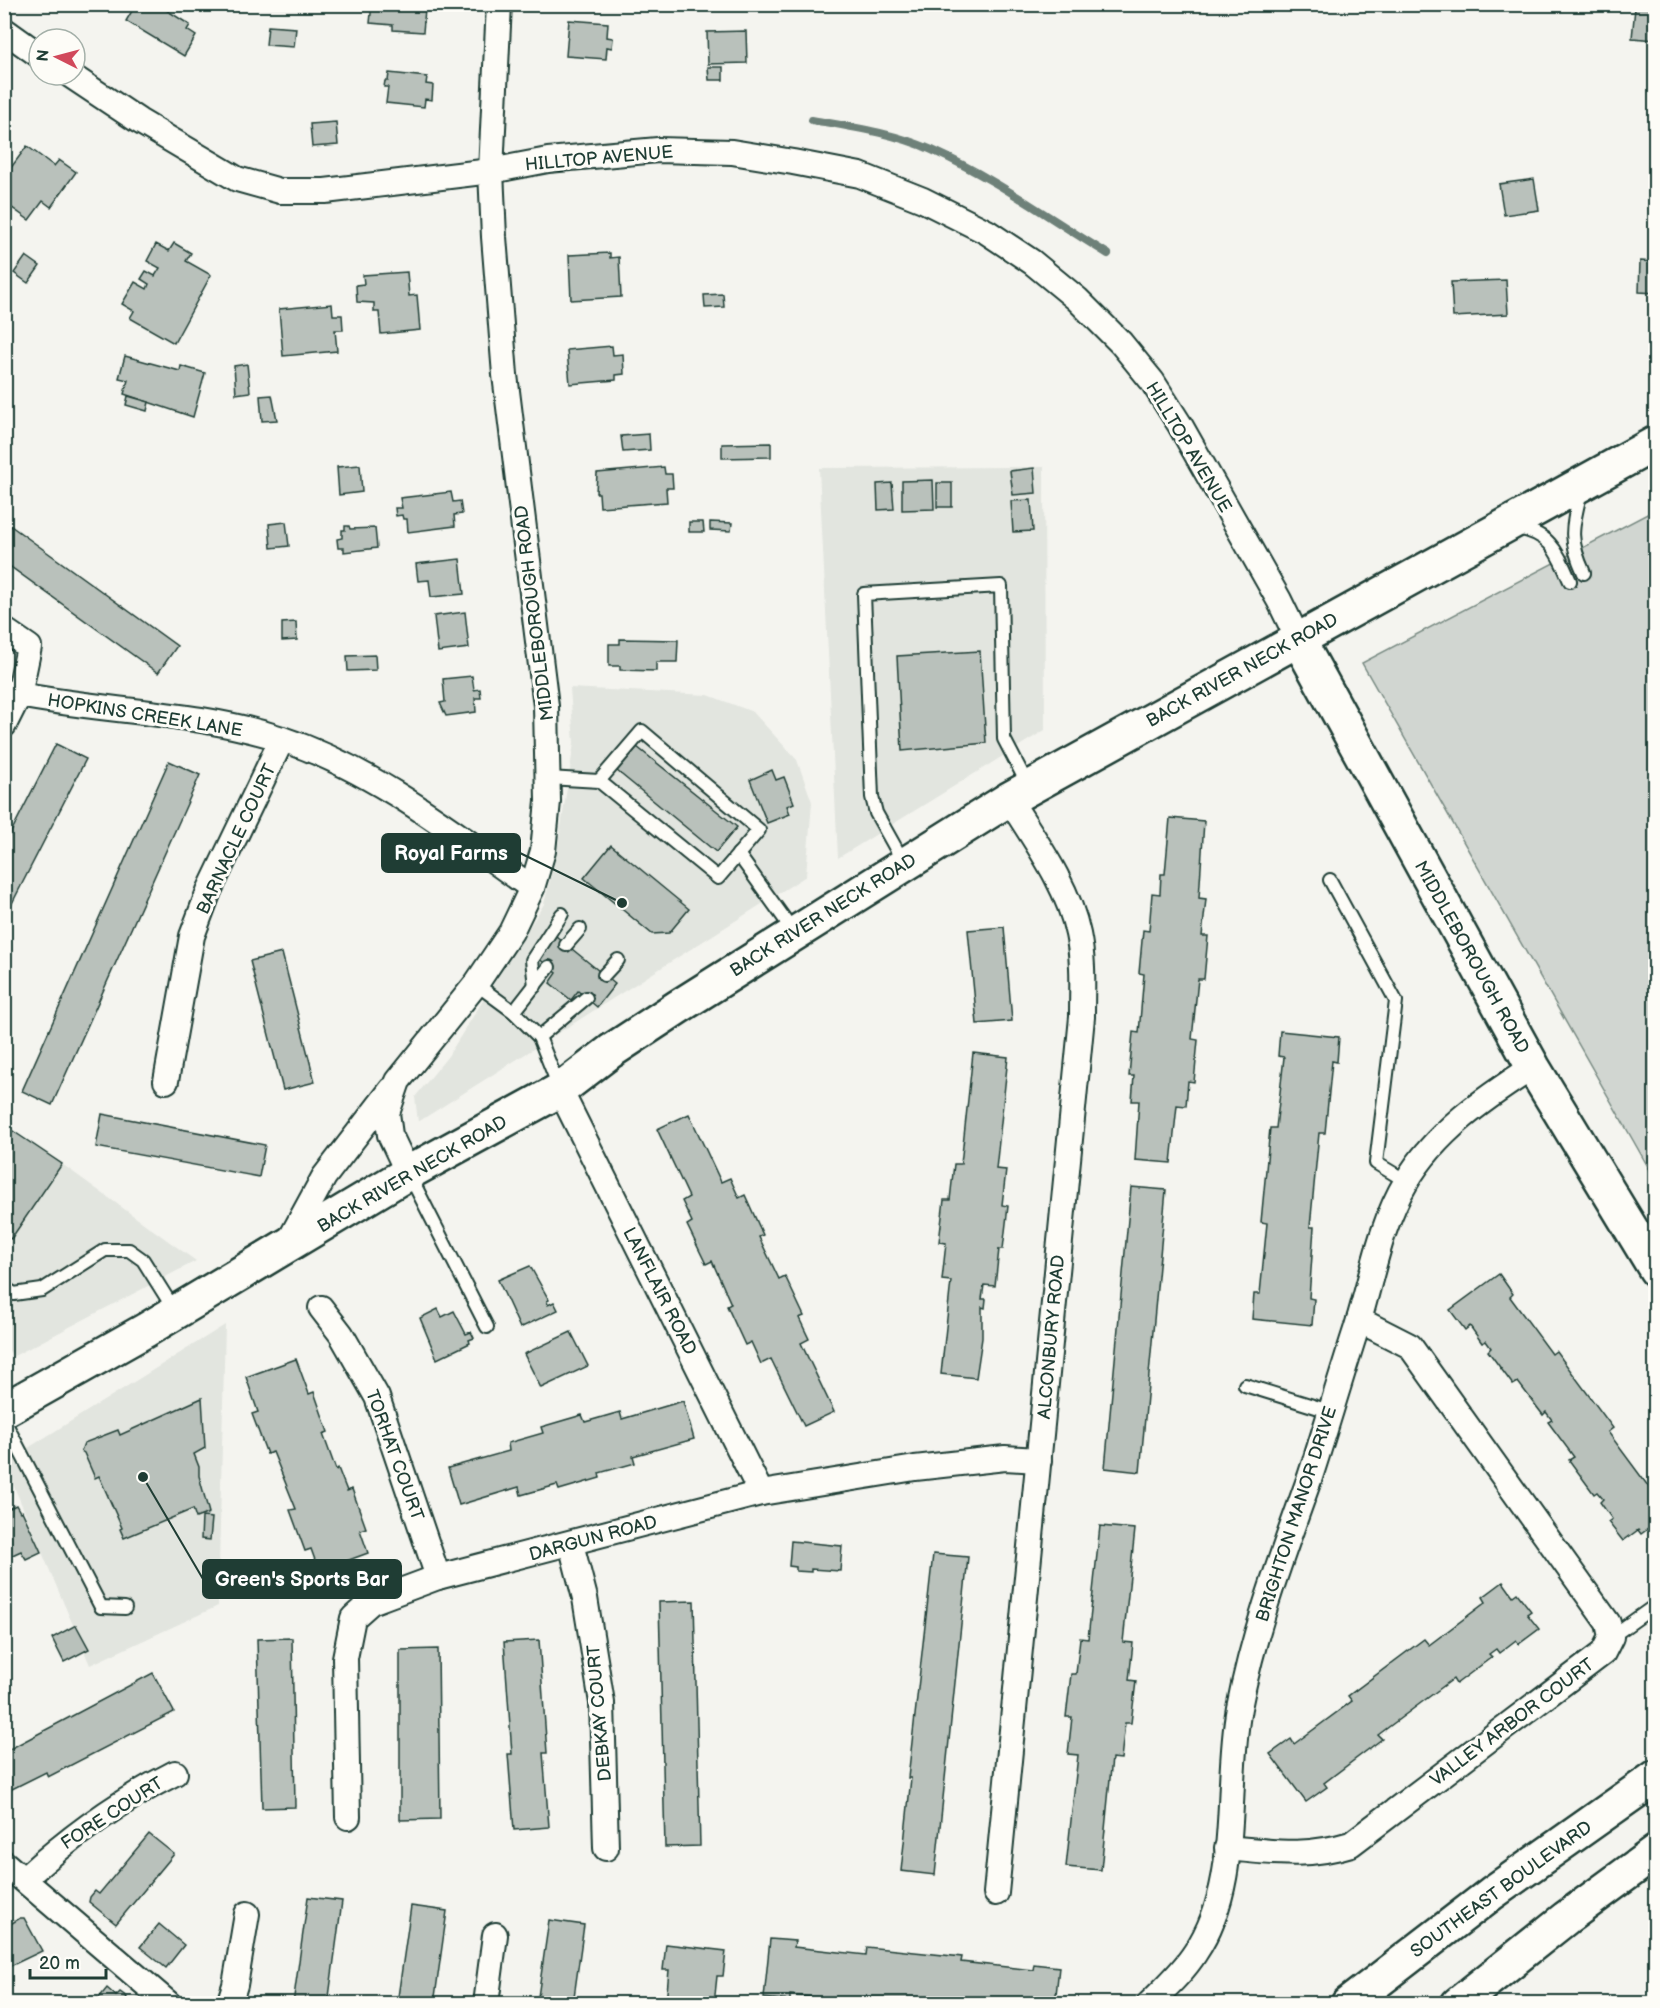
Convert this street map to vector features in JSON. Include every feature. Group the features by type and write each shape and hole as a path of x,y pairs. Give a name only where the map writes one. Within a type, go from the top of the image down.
{"street":[{"name":"MIDDLEBOROUGH ROAD","path":"408,1173 390,1134 387,1113 398,1081 476,984 511,932 532,888 543,851 548,778 546,706 505,375 491,171 499,4"},
{"path":"4,30 27,46"},
{"name":"HILLTOP AVENUE","path":"87,86 139,121 237,179 280,191 325,191 491,171 548,160 658,150 732,152 860,175 923,200 987,232 1032,262 1077,299 1121,343 1152,381 1180,425 1279,600 1298,639"},
{"name":"BACK RIVER NECK ROAD","path":"4,1410 176,1312 408,1173 560,1090 611,1051 794,933 1019,793 1656,443"},
{"path":"4,630 29,647 12,693 4,725"},
{"name":"MIDDLEBOROUGH ROAD","path":"1298,639 1533,1066 1656,1270"},
{"name":"HOPKINS CREEK LANE","path":"12,693 216,723 282,739 316,752 384,786 532,888"},
{"name":"BARNACLE COURT","path":"166,1081 192,936 209,891 282,739"},
{"name":"ALCONBURY ROAD","path":"996,1893 1082,1017 1083,964 1078,933 1069,905 1045,857 1019,793"},
{"name":"BRIGHTON MANOR DRIVE","path":"1149,2004 1194,1955 1206,1935 1218,1902 1227,1848 1234,1735 1250,1655 1359,1320 1381,1241 1406,1181 1431,1149 1473,1107 1533,1066"},
{"path":"285,1248 324,1177 398,1081"},
{"name":"LANFLAIR ROAD","path":"560,1090 761,1493"},
{"name":"TORHAT COURT","path":"321,1308 341,1334 376,1397 438,1577"},
{"path":"1359,1320 1410,1346 1608,1623 1611,1637"},
{"name":"DARGUN ROAD","path":"348,1817 345,1658 353,1618 371,1602 438,1577 761,1493 915,1468 1005,1458 1040,1460"},
{"name":"DEBKAY COURT","path":"572,1544 593,1637 602,1703 606,1848"},
{"name":"VALLEY ARBOR COURT","path":"1227,1848 1300,1854 1322,1853 1351,1844 1603,1653 1611,1637"},
{"name":"FORE COURT","path":"24,1879 70,1837 136,1794 176,1773"},
{"name":"SOUTHEAST BOULEVARD","path":"1348,2004 1492,1893 1656,1777"},
{"path":"1458,2004 1566,1918 1656,1852"},
{"path":"4,1863 169,2004"},
{"path":"229,2004 235,1985 247,1914"},
{"path":"486,2004 495,1935"}],"lane":[{"path":"1583,483 1572,536 1573,549 1584,573"},
{"path":"1506,527 1533,530 1546,539 1557,552 1570,581"},
{"path":"905,864 876,813 872,797 864,594 1001,586 1004,739 1019,793"},
{"path":"548,778 600,781 718,878 759,830 642,731 600,781"},
{"path":"738,854 794,933"},
{"path":"1330,880 1395,1001 1376,1163 1406,1181"},
{"path":"535,986 532,960 562,914"},
{"path":"566,945 580,929"},
{"path":"604,975 618,960"},
{"path":"514,1012 549,967"},
{"path":"476,984 514,1012 539,1037 560,1090"},
{"path":"539,1037 586,998"},
{"path":"408,1173 487,1327"},
{"path":"4,1287 14,1294 42,1290 105,1250 129,1251 143,1260 176,1312"},
{"path":"1245,1385 1329,1411"},
{"path":"4,1420 101,1607 125,1608"},
{"path":"1611,1637 1656,1605"}],"shaded area":[{"path":"1044,467 1045,730 838,858 819,468"},
{"path":"1655,510 1655,1179 1362,663"},
{"path":"570,688 708,695 753,712 797,760 812,802 806,876 418,1122 415,1097 448,1056 544,904 557,852 574,743"},
{"path":"4,1125 196,1261 14,1356 4,1346"},
{"path":"225,1325 218,1606 90,1665 4,1463"}],"building":[{"path":"136,4 157,4 190,25 187,30 196,36 184,56 126,21"},
{"path":"372,4 413,4 413,9 425,9 423,32 393,30 393,25 370,23"},
{"path":"1628,4 1656,4 1656,40 1632,38 1635,8 1627,8"},
{"path":"569,20 608,23 607,37 613,38 612,48 607,47 606,59 566,56"},
{"path":"268,26 296,28 294,47 266,45"},
{"path":"746,31 747,63 708,64 707,32"},
{"path":"708,67 723,67 723,80 709,80"},
{"path":"389,73 427,77 426,84 433,85 432,100 425,99 424,107 386,103 388,87 384,87"},
{"path":"336,122 338,145 312,147 310,124"},
{"path":"27,146 54,166 59,160 76,172 51,207 43,201 29,220 4,202 4,177"},
{"path":"1534,179 1539,210 1504,215 1499,184"},
{"path":"174,243 191,253 186,261 211,275 174,343 130,318 134,311 122,304 135,282 147,289 149,284 141,279 146,271 155,276 160,268 147,261 156,244 169,251"},
{"path":"610,253 610,258 619,257 621,297 571,300 569,255"},
{"path":"26,256 40,266 28,283 14,273"},
{"path":"1640,261 1656,262 1656,293 1639,292"},
{"path":"407,272 409,296 417,295 420,330 381,334 379,312 374,312 374,303 357,302 356,285 364,284 363,275"},
{"path":"1506,280 1508,314 1453,317 1451,282"},
{"path":"723,294 724,307 705,308 704,295"},
{"path":"332,304 333,315 342,315 343,330 335,330 337,351 283,356 279,309"},
{"path":"612,346 613,355 623,354 624,374 616,375 616,380 570,384 567,350"},
{"path":"125,356 180,371 181,366 205,373 193,417 124,394 128,380 119,378"},
{"path":"247,364 250,392 236,394 234,366"},
{"path":"272,395 277,420 262,421 260,396"},
{"path":"128,396 149,402 147,411 126,405"},
{"path":"649,434 650,450 623,452 621,436"},
{"path":"771,443 771,457 722,458 722,444"},
{"path":"360,465 362,492 339,495 337,467"},
{"path":"664,467 665,474 672,474 673,488 666,488 667,502 600,507 599,493 596,493 597,473"},
{"path":"1034,468 1036,493 1013,495 1010,471"},
{"path":"933,480 934,509 902,510 902,481"},
{"path":"892,483 894,509 878,510 877,484"},
{"path":"937,483 952,483 952,507 937,507"},
{"path":"451,492 453,502 460,501 462,514 454,515 455,526 408,532 407,519 403,519 402,515 396,516 395,508 402,508 400,498"},
{"path":"1031,500 1033,531 1013,532 1011,501"},
{"path":"4,521 177,646 158,673 4,562"},
{"path":"286,522 289,546 271,548 269,524"},
{"path":"689,522 703,522 704,532 689,532"},
{"path":"710,522 732,523 731,531 710,530"},
{"path":"345,526 349,526 350,529 375,528 377,548 344,552 344,548 338,548 337,539 342,538 342,530 345,530"},
{"path":"460,559 464,594 431,597 429,580 418,581 416,564"},
{"path":"465,612 469,648 438,652 434,616"},
{"path":"296,622 297,640 282,641 282,623"},
{"path":"620,639 678,640 677,662 656,662 656,671 620,670 620,666 609,666 609,644 620,644"},
{"path":"980,651 986,743 902,751 897,656"},
{"path":"375,655 376,670 348,671 347,656"},
{"path":"472,676 474,690 480,689 481,698 475,698 476,712 446,716 440,703 445,702 443,679"},
{"path":"56,744 86,759 4,919 4,846"},
{"path":"637,747 737,827 716,852 617,771"},
{"path":"169,761 200,775 52,1105 22,1091"},
{"path":"772,770 776,780 784,777 794,803 787,806 790,814 767,823 750,780"},
{"path":"1170,818 1204,821 1199,898 1206,899 1202,936 1208,936 1204,979 1198,979 1192,1039 1198,1040 1194,1082 1188,1081 1186,1106 1177,1105 1171,1163 1135,1160 1139,1101 1132,1101 1134,1076 1129,1076 1133,1032 1139,1033 1144,974 1139,973 1143,930 1149,931 1152,893 1160,894 1161,874 1165,874"},
{"path":"611,845 689,909 669,933 652,934 584,878"},
{"path":"1004,927 1012,1021 977,1024 968,930"},
{"path":"556,936 615,984 597,1007 578,991 571,1000 550,983 557,973 538,958"},
{"path":"282,953 315,1082 283,1090 250,961"},
{"path":"1280,1031 1339,1037 1337,1062 1332,1061 1325,1133 1319,1133 1310,1227 1314,1227 1309,1298 1314,1299 1312,1325 1252,1319 1254,1294 1260,1294 1267,1223 1261,1222 1270,1128 1276,1128 1284,1057 1278,1056"},
{"path":"973,1053 1008,1057 996,1169 1006,1170 1002,1205 1008,1206 1003,1249 999,1249 995,1286 984,1285 982,1299 986,1299 985,1308 982,1307 982,1338 976,1378 941,1374 951,1281 942,1280 946,1243 939,1242 944,1200 950,1200 954,1164 961,1164"},
{"path":"102,1114 265,1145 259,1177 96,1147"},
{"path":"689,1114 721,1182 730,1178 739,1198 745,1195 763,1235 759,1237 779,1279 785,1276 804,1316 799,1318 809,1339 801,1343 834,1412 804,1426 771,1359 761,1364 751,1342 745,1345 727,1306 731,1304 712,1261 706,1264 687,1225 692,1222 682,1201 689,1197 657,1129"},
{"path":"4,1125 62,1164 11,1239 4,1235"},
{"path":"1131,1187 1166,1190 1140,1472 1105,1468"},
{"path":"530,1266 549,1300 548,1305 554,1302 558,1310 520,1328 498,1280"},
{"path":"1499,1274 1513,1294 1510,1297 1552,1354 1556,1351 1613,1428 1608,1432 1651,1490 1656,1487 1656,1523 1641,1534 1638,1530 1623,1541 1608,1522 1612,1519 1600,1502 1603,1499 1597,1492 1594,1494 1569,1460 1574,1457 1548,1422 1552,1420 1546,1412 1543,1415 1518,1382 1513,1385 1488,1351 1491,1348 1486,1341 1482,1343 1470,1326 1465,1330 1450,1310"},
{"path":"438,1309 442,1317 454,1311 466,1334 471,1332 474,1338 469,1340 470,1343 437,1359 420,1318"},
{"path":"571,1332 588,1366 541,1388 524,1354"},
{"path":"296,1359 309,1394 314,1392 328,1432 323,1434 336,1470 338,1468 347,1491 352,1489 366,1528 360,1530 368,1553 319,1571 311,1549 305,1551 290,1510 296,1509 273,1452 267,1454 252,1414 258,1412 246,1377"},
{"path":"202,1398 205,1448 194,1454 209,1513 196,1518 193,1509 124,1538 120,1529 122,1528 99,1476 95,1478 81,1451 84,1443 118,1430 120,1435"},
{"path":"683,1401 694,1439 633,1456 635,1463 599,1473 600,1478 559,1490 557,1485 521,1495 519,1487 459,1505 448,1468 509,1451 508,1443 543,1433 541,1427 582,1415 585,1422 620,1412 622,1419"},
{"path":"16,1505 20,1512 22,1511 41,1552 26,1559 21,1551 6,1558 4,1554 4,1511"},
{"path":"202,1517 212,1518 210,1540 201,1539"},
{"path":"1100,1526 1135,1529 1123,1642 1133,1643 1129,1680 1136,1681 1131,1723 1125,1723 1121,1759 1112,1758 1101,1870 1066,1867 1078,1755 1068,1754 1072,1717 1066,1717 1071,1674 1076,1674 1080,1638 1088,1639"},
{"path":"791,1541 842,1546 840,1571 811,1569 811,1572 796,1571 796,1567 789,1566"},
{"path":"933,1554 968,1557 935,1875 901,1871 911,1778 908,1778"},
{"path":"1503,1582 1513,1596 1517,1593 1531,1611 1527,1614 1539,1629 1519,1644 1516,1640 1499,1653 1496,1649 1489,1654 1492,1657 1456,1684 1453,1679 1378,1735 1382,1739 1324,1783 1327,1787 1306,1802 1270,1754 1291,1739 1294,1744 1352,1701 1348,1696 1424,1639 1429,1645 1486,1602 1483,1597"},
{"path":"694,1601 700,1846 665,1847 659,1602"},
{"path":"76,1625 89,1649 64,1662 52,1638"},
{"path":"292,1638 295,1807 262,1808 257,1639"},
{"path":"539,1640 547,1753 543,1753 549,1827 514,1830 508,1754 512,1754 504,1642"},
{"path":"438,1649 440,1819 400,1820 400,1650"},
{"path":"153,1673 174,1712 48,1777 46,1772 4,1793 4,1752"},
{"path":"149,1834 174,1854 116,1924 89,1902 90,1897 95,1891 99,1894"},
{"path":"308,1897 342,1901 328,2004 293,2004"},
{"path":"411,1906 447,1911 434,2004 397,2004"},
{"path":"24,1918 42,1951 4,1969 4,1928"},
{"path":"549,1920 584,1925 573,2004 537,2004"},
{"path":"159,1924 184,1945 166,1968 140,1947"},
{"path":"770,1939 795,1941 794,1947 866,1955 867,1947 962,1957 961,1962 1033,1970 1034,1964 1059,1967 1055,2004 936,2004 863,1997 862,2002 790,1995 790,2001 764,1998"},
{"path":"666,1944 726,1951 723,1976 717,1976 714,2004 666,2004 669,1970 663,1970"},
{"path":"107,1988 116,1996 120,1992 127,1997 124,2004 94,2004"}],"waterway":[{"path":"812,120 888,135 932,150 978,173 1108,254"}],"place":[{"name":"Royal Farms","path":"622,903"},
{"name":"Green's Sports Bar","path":"143,1477"}]}
